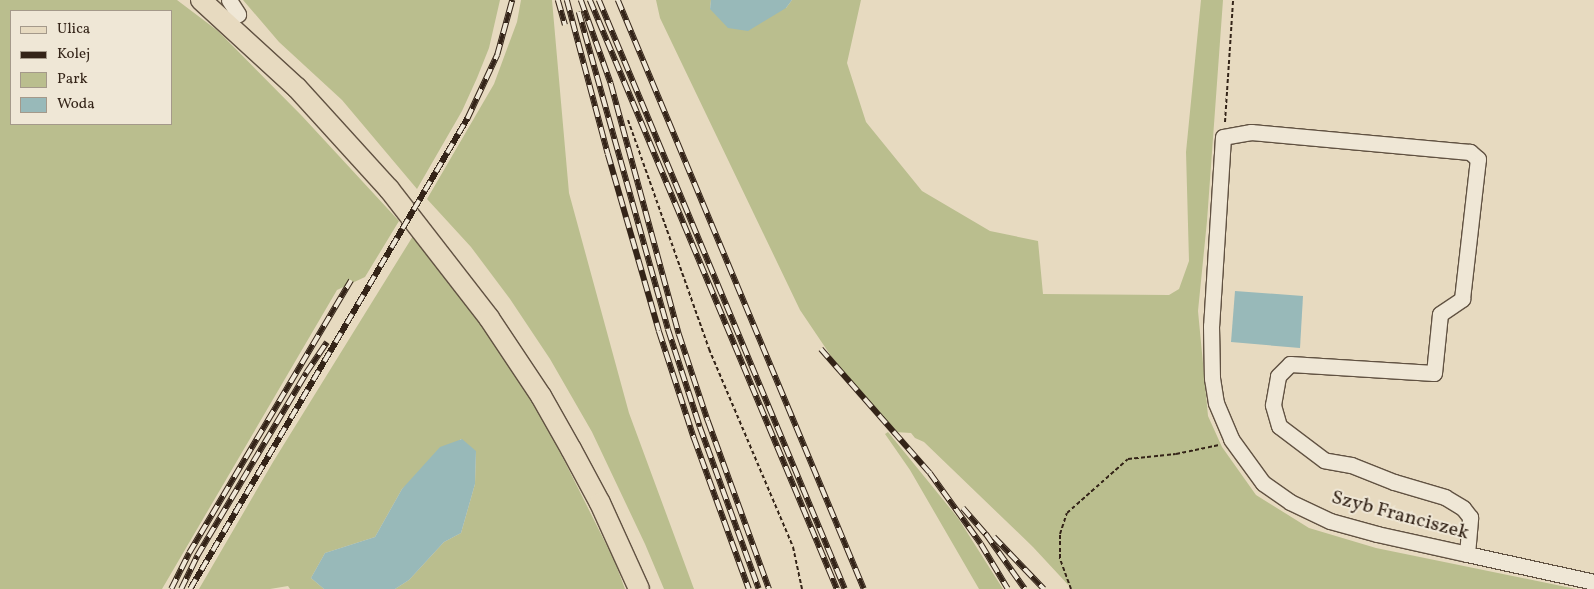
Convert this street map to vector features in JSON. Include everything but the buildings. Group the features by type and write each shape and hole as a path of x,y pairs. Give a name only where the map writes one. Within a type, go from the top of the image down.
{"main road":[{"path":"201,0 297,88 383,182 489,318 541,396 571,449 600,503 639,589"},
{"path":"221,0 233,7 310,83 397,179 500,310 553,389 583,442 611,498 652,589"}],"street":[{"path":"1223,137 1251,132 1470,152 1478,159 1462,299 1440,314 1434,374 1290,364 1278,376 1273,406 1279,426 1324,460 1351,465 1394,482 1445,497 1463,508 1470,517 1467,554"},
{"name":"Szyb Franciszek","path":"1223,137 1211,354 1216,403 1231,439 1263,483 1290,502 1340,524 1594,582"}],"path":[{"path":"1223,137 1233,0"},
{"path":"628,120 709,349 793,547 802,589"},
{"path":"1071,589 1060,558 1060,534 1067,513 1128,459 1201,450 1217,446 1231,439"}],"green space":[{"path":"0,0 177,0 218,31 302,116 399,221 365,277 337,290 162,589 0,589"},
{"path":"243,0 500,0 489,48 477,78 462,111 417,189 342,100 279,42"},
{"path":"521,0 552,0 569,193 629,413 694,589 664,589 592,432 550,359 510,299 471,247 427,199 494,84 517,22"},
{"path":"656,0 711,0 710,9 786,8 792,0 861,0 847,63 866,122 922,191 990,231 1038,241 1043,294 1169,295 1179,289 1189,261 1186,152 1201,0 1223,0 1207,221 1198,311 1208,416 1222,447 1256,495 1309,528 1376,548 1576,589 1072,589 1033,547 924,442 915,438 911,433 895,432 831,356 800,310 660,18"},
{"path":"413,236 489,335 539,410 615,562 625,589 395,589 409,580 444,542 461,533 475,484 476,452 461,439 402,489 375,537 325,553 311,578 324,589 290,589 288,586 270,589 199,589 273,462"},
{"path":"888,432 958,518 1003,589 979,589 910,470 885,434"}],"water":[{"path":"711,0 792,0 786,8 748,31 728,28 710,9"},
{"path":"1235,291 1303,296 1300,348 1231,342"},
{"path":"462,439 476,451 475,484 461,533 444,542 409,580 395,589 324,589 311,578 325,553 375,537 402,489 440,447"}],"railway":[{"path":"190,589 467,119 497,55 512,0"},
{"path":"558,0 565,25"},
{"path":"567,0 608,154 659,331 694,438 749,589"},
{"path":"581,0 611,84 679,334 708,421 769,589"},
{"path":"590,0 837,589"},
{"path":"599,0 845,589"},
{"path":"618,0 864,589"},
{"path":"579,12 668,329 700,427 759,589"},
{"path":"171,589 189,553 351,280"},
{"path":"181,589 197,556 306,373 327,342"},
{"path":"821,349 930,473 981,544 1008,589"},
{"path":"963,508 986,534 1025,589"},
{"path":"994,537 1044,589"}]}
